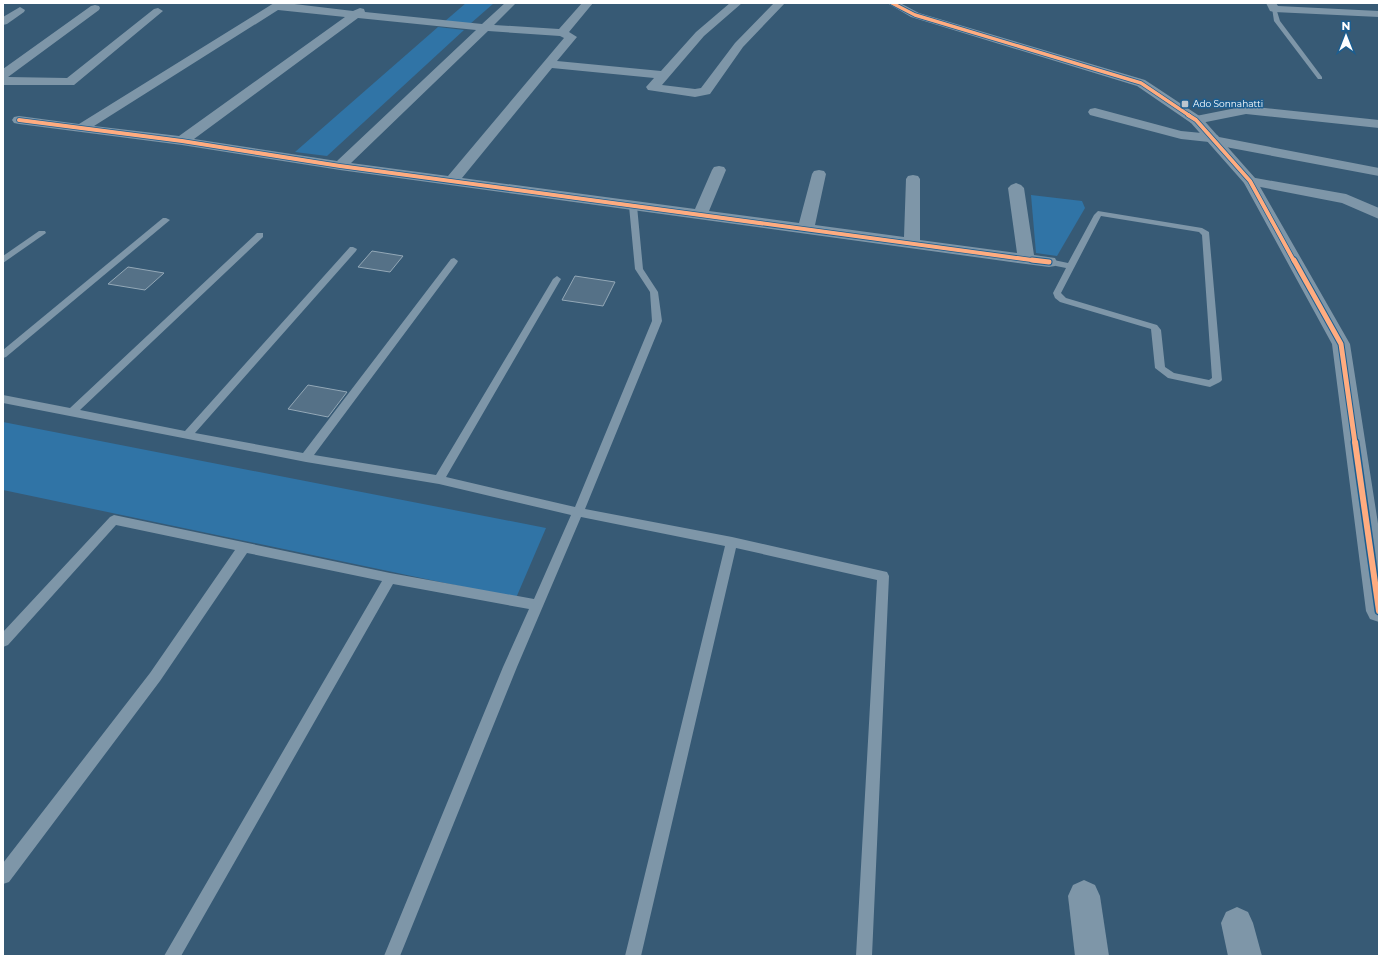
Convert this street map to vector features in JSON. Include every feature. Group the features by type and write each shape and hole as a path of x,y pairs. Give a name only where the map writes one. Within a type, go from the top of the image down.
{"street":[{"path":"182,141 371,3"},
{"path":"340,166 511,3"},
{"path":"562,33 588,3"},
{"path":"737,3 700,34 652,87 695,93 705,91 739,45 780,3"},
{"path":"892,3 915,15 1141,83 1196,120 1250,181 1342,344 1379,611"},
{"path":"1333,3 1340,13"},
{"path":"81,128 278,5 355,15 486,28 562,33 572,37 452,181"},
{"path":"1273,6 1340,13 1379,14"},
{"path":"3,75 95,8"},
{"path":"3,22 20,10"},
{"path":"3,82 70,82 158,11"},
{"path":"550,64 664,75"},
{"path":"1196,120 1246,110 1379,124"},
{"path":"1096,112 1181,135 1306,157 1379,172"},
{"path":"19,120 182,141 340,166 1049,262"},
{"path":"700,215 719,170"},
{"path":"806,229 819,174"},
{"path":"912,243 913,179"},
{"path":"1250,181 1346,199 1379,214"},
{"path":"1016,188 1026,259"},
{"path":"1084,896 1092,956"},
{"path":"1237,923 1245,956"}],"lane":[{"path":"1273,6 1277,21 1320,78"},
{"path":"392,956 507,674 578,512 657,321 654,292 639,269 633,206"},
{"path":"1101,213 1202,230 1204,232 1217,380 1210,384 1171,376 1160,368 1156,330 1154,327 1063,300 1057,293 1071,266 1098,214 1101,213"},
{"path":"3,355 166,220"},
{"path":"3,260 42,232"},
{"path":"72,412 260,235"},
{"path":"188,434 353,249"},
{"path":"306,458 454,261"},
{"path":"1049,262 1071,266"},
{"path":"439,480 557,279"},
{"path":"3,398 306,458 439,480 578,512 732,542 883,576 864,956"},
{"path":"3,640 114,520 390,578 537,606"},
{"path":"633,956 732,542"},
{"path":"3,876 155,677 244,547"},
{"path":"172,956 390,578"}],"shaded area":[{"path":"466,3 494,3 470,24 444,22"},
{"path":"438,27 464,30 327,156 295,152"},
{"path":"1031,195 1082,201 1085,208 1057,256 1036,253"},
{"path":"3,422 546,528 516,598 3,490"}],"building":[{"path":"372,251 403,256 390,272 358,267"},
{"path":"128,267 164,273 145,290 108,284"},
{"path":"575,276 615,282 603,306 562,300"},
{"path":"308,385 347,392 328,417 288,409"}],"cycle path":[{"path":"892,3 915,15 1141,83 1196,120 1250,181 1341,344 1379,611"},
{"path":"19,120 182,141 340,166 1049,262"}],"place":[{"name":"Ado Sonnahatti","path":"1185,104"}]}
